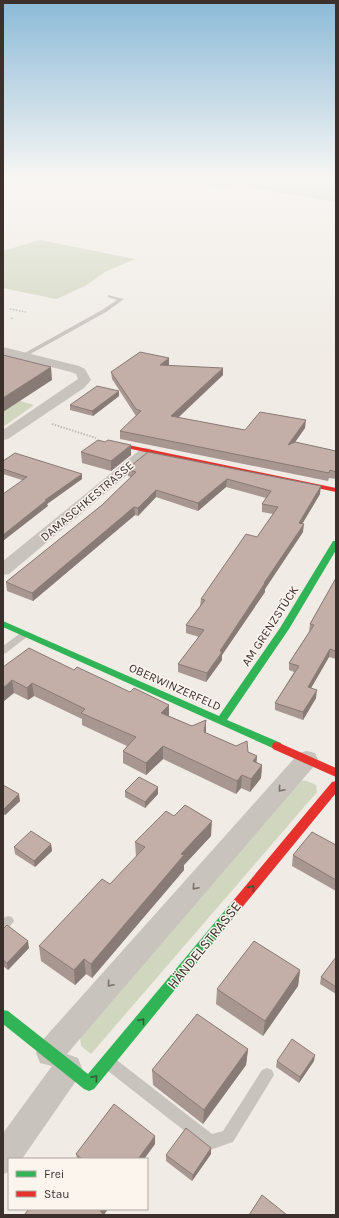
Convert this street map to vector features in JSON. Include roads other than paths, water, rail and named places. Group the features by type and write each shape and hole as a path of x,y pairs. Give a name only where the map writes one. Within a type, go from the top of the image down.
{"street":[{"path":"3,351 66,366 81,372 85,380 3,436"},
{"name":"DAMASCHKESTRASSE","path":"114,444 146,452"},
{"path":"146,452 249,471 336,490"},
{"name":"DAMASCHKESTRASSE","path":"3,570 146,452"},
{"name":"AM GRENZSTÜCK","path":"221,720 284,629 336,543"},
{"name":"OBERWINZERFELD","path":"3,624 221,720 336,773"},
{"path":"3,1159 59,1060 307,759"},
{"name":"HÄNDELSTRASSE","path":"59,1060 89,1084 109,1062 336,785"},
{"path":"3,1016 59,1060"}],"lane":[{"path":"23,356 104,311 121,299 110,296"},
{"path":"3,651 26,634"},
{"path":"109,1062 210,1142 228,1137 267,1075"}]}
